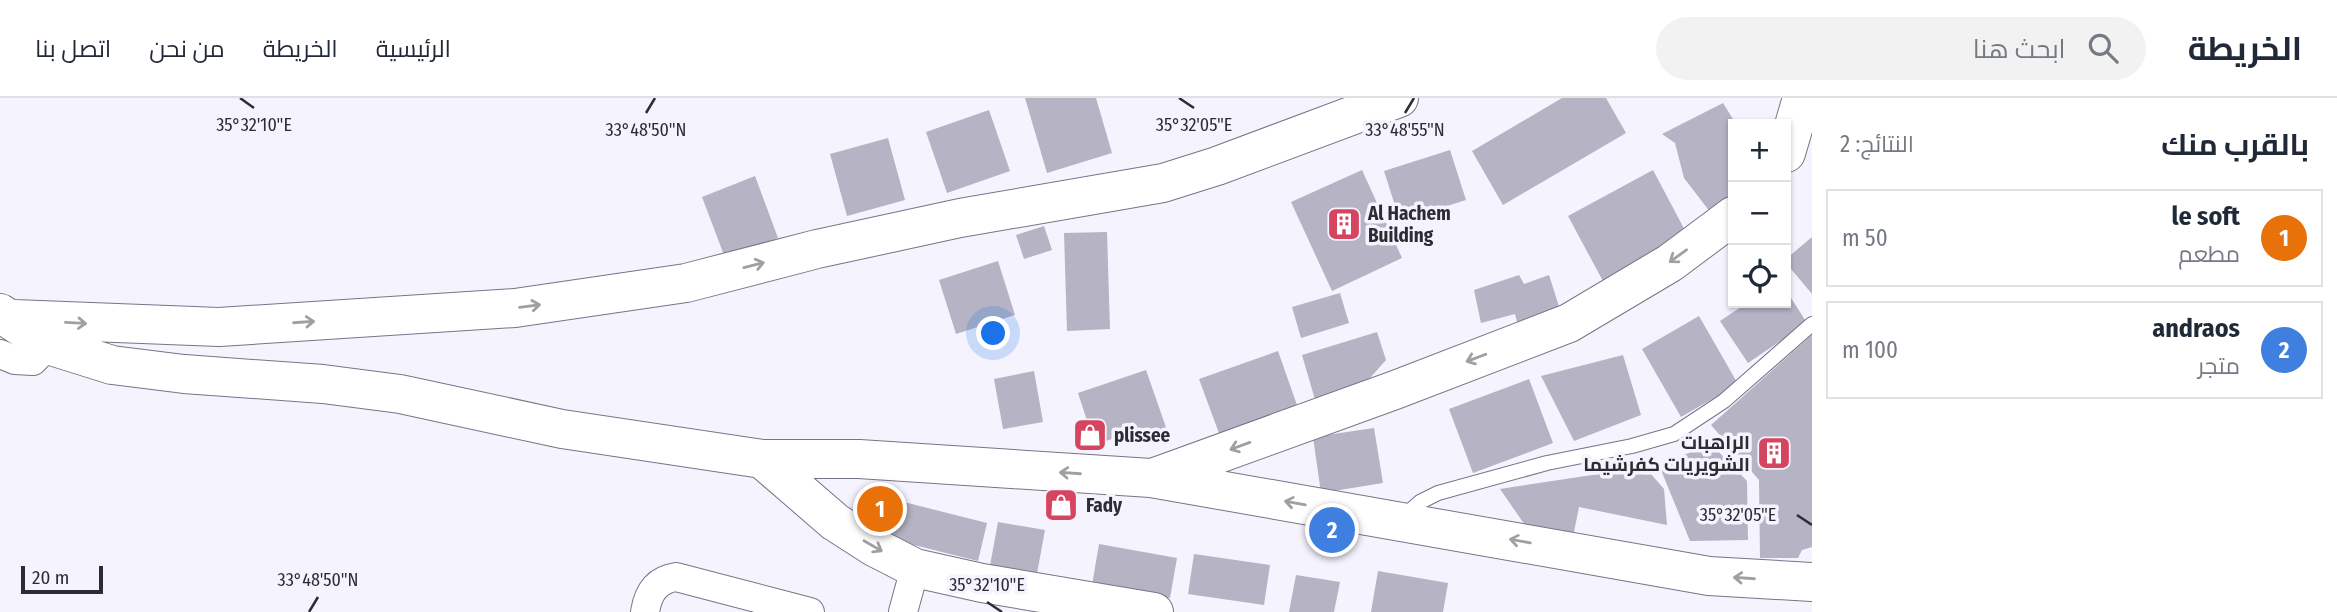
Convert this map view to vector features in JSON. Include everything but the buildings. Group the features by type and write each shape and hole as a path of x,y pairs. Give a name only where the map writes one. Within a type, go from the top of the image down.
{"street":[{"path":"3,328 219,327 514,309 673,285 817,249 960,218 1163,183 1217,166 1399,98"},
{"path":"1791,136 1802,98"},
{"path":"1151,478 1395,390 1569,323 1670,263 1728,220"},
{"path":"3,328 112,365 184,374 323,384 400,394 562,429 762,458 859,458 1151,478 1709,576 1812,582"},
{"path":"762,458 835,522 874,547 909,592 982,583 1154,612"},
{"path":"835,522 831,493 835,482 859,458"},
{"path":"647,605 658,583 676,577 810,612"}],"lane":[{"path":"1399,520 1420,502 1438,493 1547,463 1632,446 1674,434 1724,401 1812,324"}],"place":[{"name":"Al Hachem Building","path":"1344,224"},
{"name":"plissee","path":"1090,435"},
{"name":"الراهبات الشويريات كفرشيما","path":"1774,453"},
{"name":"Fady","path":"1061,505"},
{"name":"le soft","path":"880,509"},
{"name":"andraos","path":"1332,530"}]}
